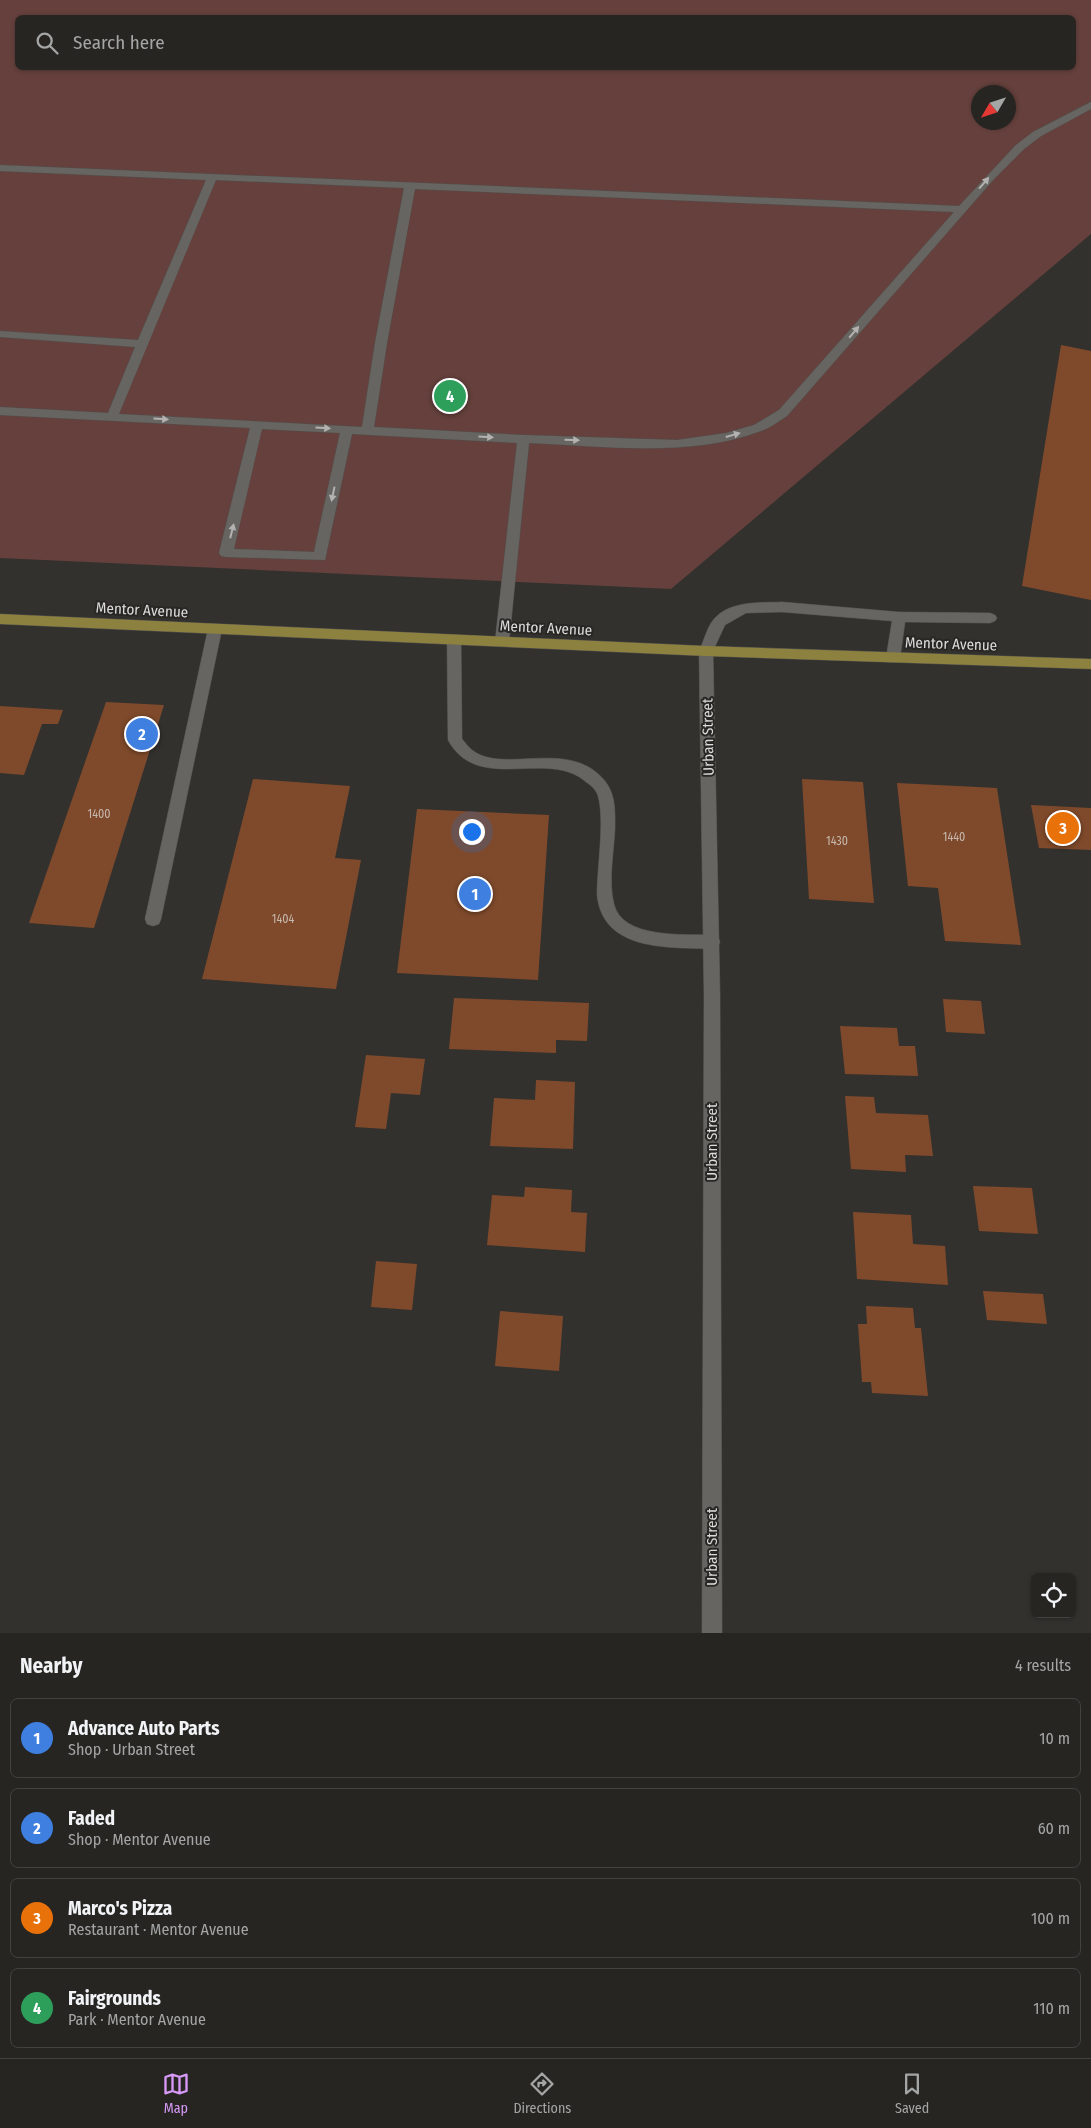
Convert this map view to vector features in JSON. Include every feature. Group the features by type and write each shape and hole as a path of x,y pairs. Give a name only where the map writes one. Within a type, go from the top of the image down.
{"main road":[{"name":"Mentor Avenue","path":"0,620 706,651 1091,664"}],"street":[{"path":"0,411 523,439 677,444 726,437 758,428 783,413 962,209 1020,147 1036,134 1091,105"},
{"path":"0,168 962,209"},
{"path":"112,417 212,177"},
{"path":"368,430 380,343 410,185"},
{"path":"0,334 143,344"},
{"path":"258,424 226,553 320,557 347,429"},
{"path":"502,642 523,439"},
{"path":"706,651 719,622 728,615 744,608 782,607 899,617 990,618"},
{"path":"893,658 899,617"},
{"path":"153,919 216,629"},
{"path":"454,640 455,740 460,750 469,757 484,762 566,764 584,771 599,784 608,804 606,905 614,921 628,932 644,938 712,942"},
{"name":"Urban Street","path":"706,651 712,942 712,1633"}],"shaded area":[{"path":"0,0 1091,0 1091,234 671,589 0,558"}],"building":[{"path":"1061,345 1091,351 1091,600 1022,586"},
{"path":"106,702 164,705 94,928 29,923"},
{"path":"0,706 63,710 58,724 42,724 24,775 0,773"},
{"path":"253,779 350,786 335,858 361,860 336,989 202,979"},
{"path":"802,779 863,782 874,903 809,899"},
{"path":"897,783 997,788 1021,945 945,941 938,888 908,886"},
{"path":"1031,805 1091,808 1091,850 1039,848"},
{"path":"417,809 549,815 538,980 397,973"},
{"path":"454,998 589,1003 587,1041 556,1040 556,1053 449,1049"},
{"path":"943,999 981,1001 985,1034 946,1032"},
{"path":"840,1026 897,1028 899,1046 915,1046 918,1076 845,1074"},
{"path":"366,1055 425,1059 420,1095 391,1093 386,1129 355,1127"},
{"path":"536,1080 575,1082 573,1149 490,1146 494,1098 535,1100"},
{"path":"845,1096 874,1097 876,1113 928,1115 933,1156 905,1155 906,1172 851,1169"},
{"path":"973,1186 1032,1188 1038,1234 979,1231"},
{"path":"525,1187 572,1190 571,1212 587,1213 585,1252 487,1245 492,1195 524,1197"},
{"path":"853,1212 911,1215 913,1244 945,1246 948,1285 857,1279"},
{"path":"376,1261 417,1264 412,1310 371,1307"},
{"path":"983,1291 1043,1294 1047,1324 987,1320"},
{"path":"866,1306 913,1308 915,1328 921,1328 928,1396 872,1393 871,1382 862,1382 858,1324 867,1324"},
{"path":"500,1311 563,1316 559,1371 495,1366"}],"place":[{"name":"Fairgrounds","path":"450,396"},
{"name":"Faded","path":"142,734"},
{"name":"Marco's Pizza","path":"1063,828"},
{"name":"Advance Auto Parts","path":"475,894"}]}
